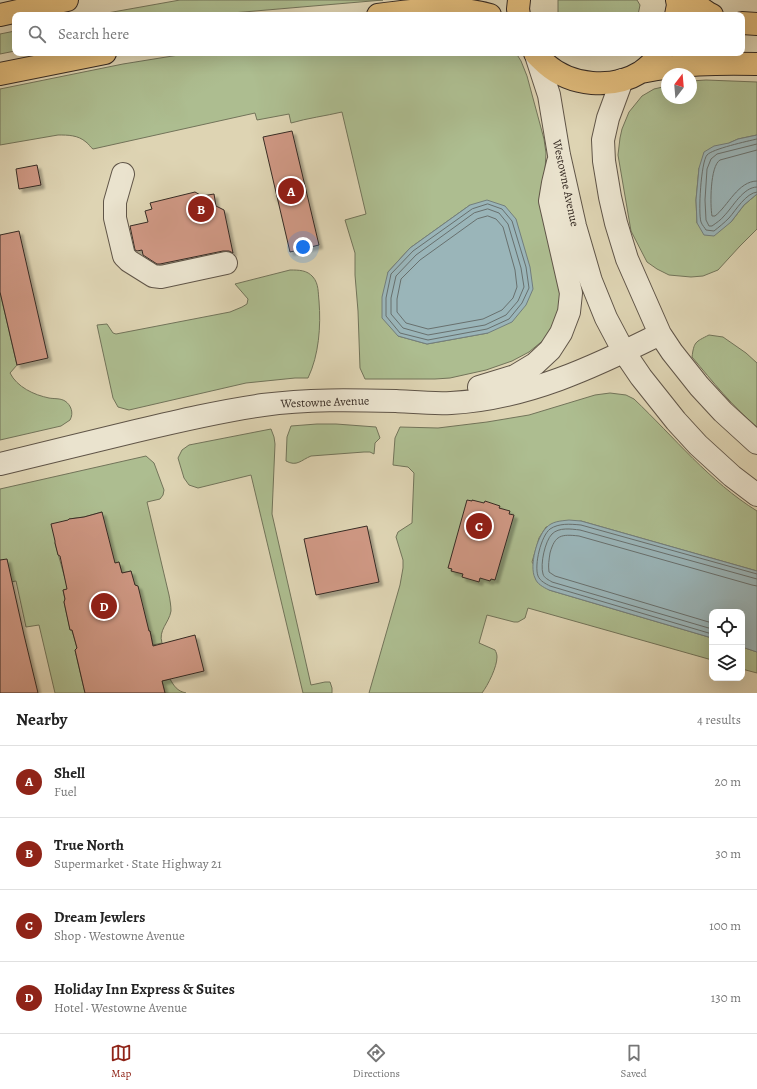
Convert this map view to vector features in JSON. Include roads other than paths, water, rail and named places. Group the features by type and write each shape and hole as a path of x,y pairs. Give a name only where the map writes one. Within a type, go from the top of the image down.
{"highway":[{"path":"13,12 67,0"},
{"path":"518,12 519,0"},
{"path":"677,0 677,12"},
{"path":"689,0 705,12"},
{"path":"412,12 434,10 462,10 480,12"},
{"path":"0,15 12,12"},
{"path":"745,23 757,24"},
{"path":"0,74 90,56"},
{"path":"538,56 554,71 576,81 599,84 667,67 730,63 757,64"},
{"path":"631,76 657,56"}],"street":[{"name":"Westowne Avenue","path":"537,56 549,95 559,155 575,226 591,281 606,318 624,352"},
{"path":"631,76 605,127 603,140 604,161 610,197 627,259 660,334 672,352 722,412 757,443"},
{"path":"417,402 487,385 515,376 535,364 550,350 561,334 569,312 571,293 550,201 559,155"},
{"path":"123,174 115,202 115,218 124,256 129,261 153,276 161,277 226,263"},
{"name":"Westowne Avenue","path":"0,464 165,424 264,405 315,400 450,403 489,399 545,384 579,372 660,334"},
{"path":"624,352 640,377 698,445 732,476 757,495"}],"water":[{"path":"757,135 757,194 744,205 731,222 714,236 704,235 697,223 696,200 699,168 704,152 714,146"},
{"path":"487,200 505,206 516,219 530,267 533,289 526,305 512,322 488,333 427,344 398,336 382,318 382,297 388,272 410,248 470,205"},
{"path":"569,520 581,521 757,571 757,652 745,648 745,609 709,609 709,637 549,590 540,585 533,573 533,559 543,532 551,524"}],"place":[{"name":"Shell","path":"291,191"},
{"name":"True North","path":"201,209"},
{"name":"Dream Jewlers","path":"479,526"},
{"name":"Holiday Inn Express & Suites","path":"104,606"}]}
